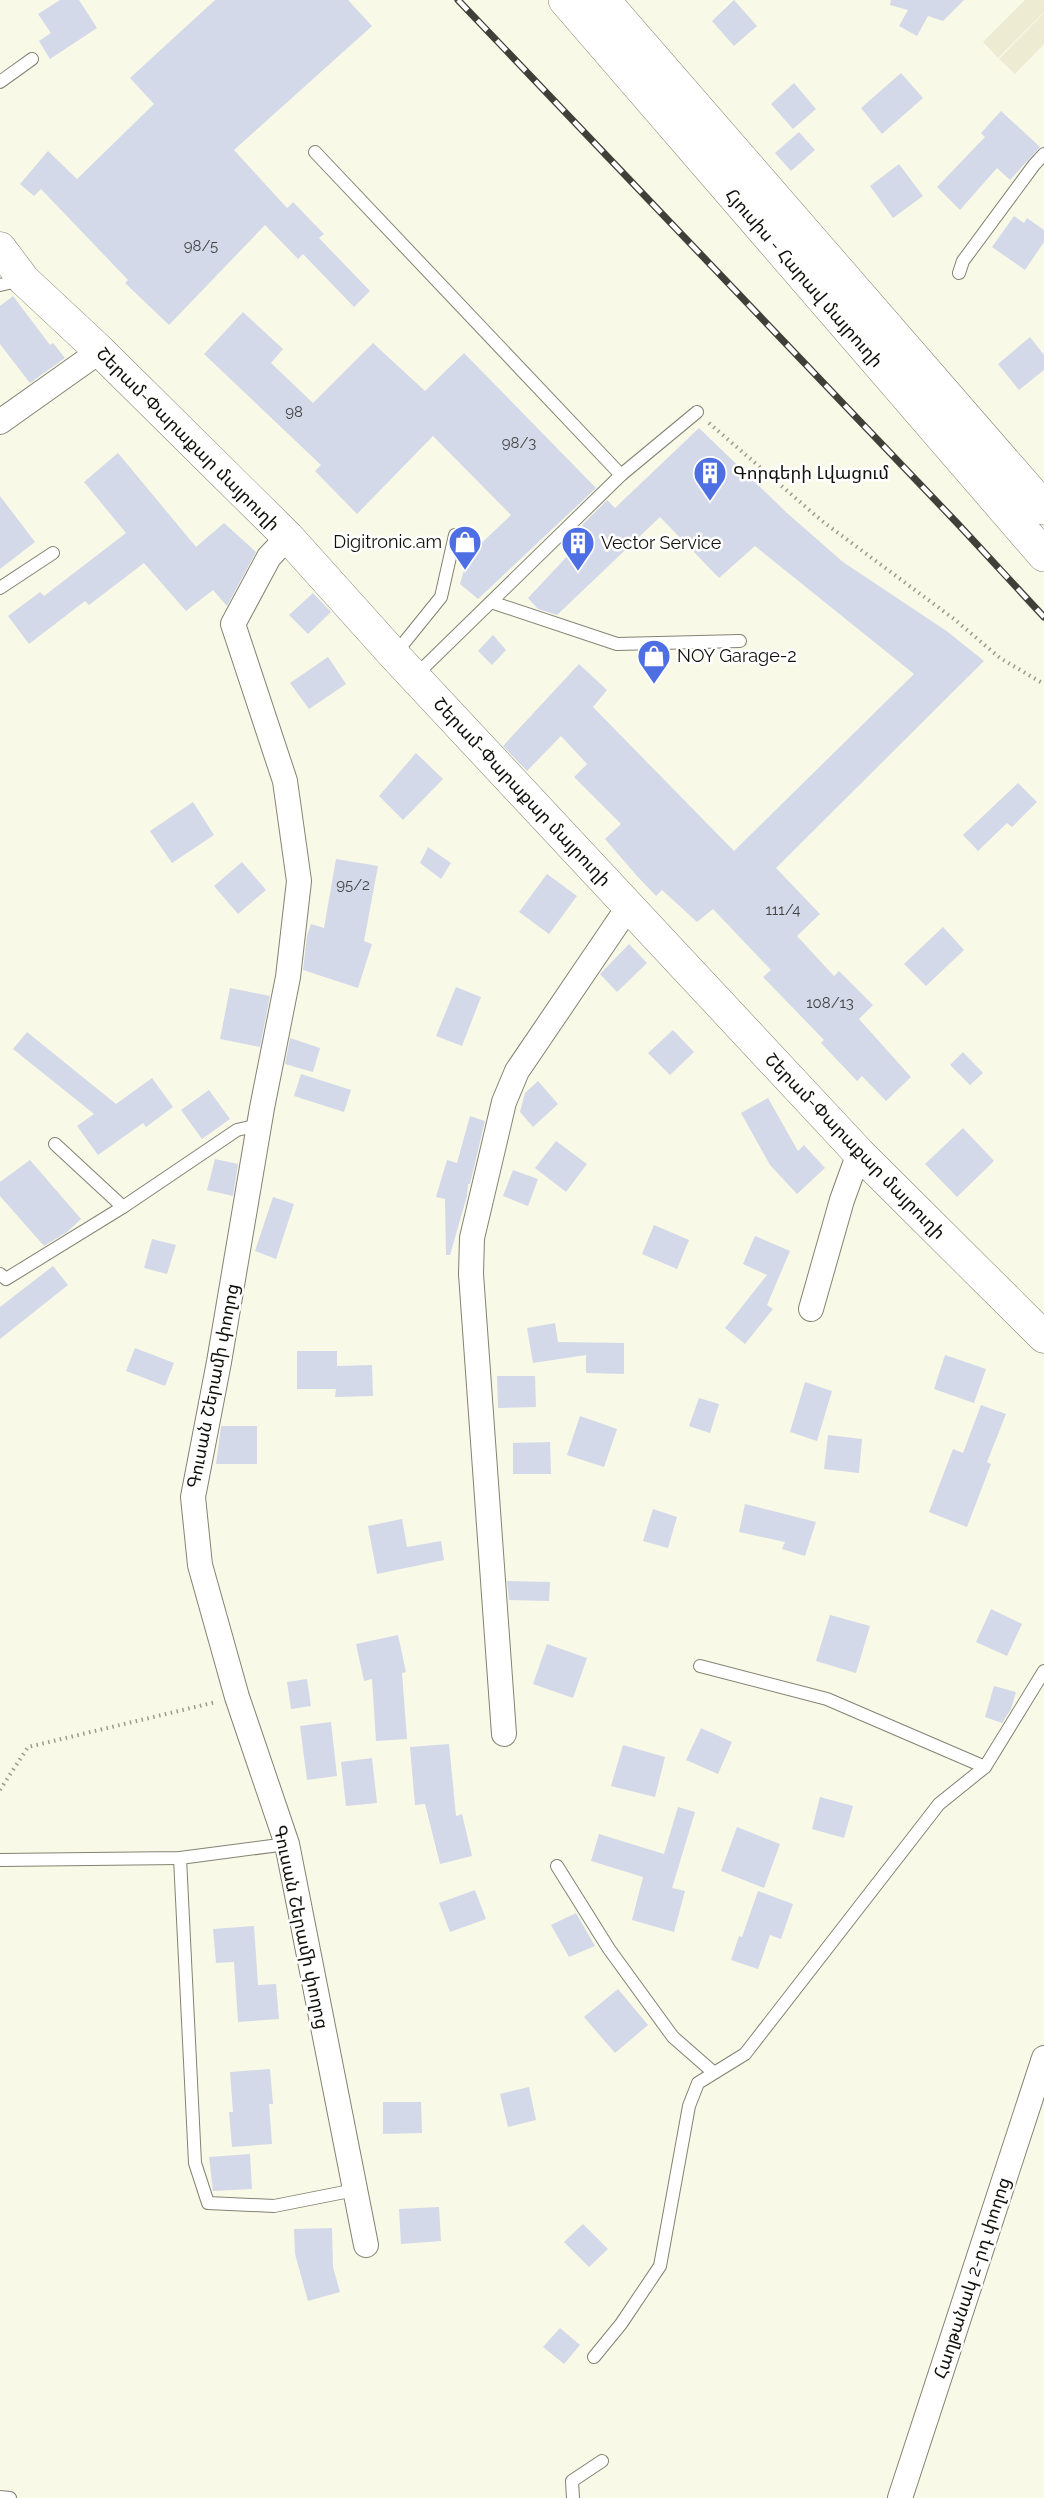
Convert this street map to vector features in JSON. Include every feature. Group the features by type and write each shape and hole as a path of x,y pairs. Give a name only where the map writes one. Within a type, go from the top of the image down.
{"highway":[{"name":"Հյուսիս - Հարավ մայրուղի","path":"565,0 1044,555"},
{"name":"Հյուսիս - Հարավ մայրուղի","path":"603,0 1044,508"}],"street":[{"name":"Շերամ-Փարաքար մայրուղի","path":"0,248 12,283 100,351 288,537 404,666 859,1153 1044,1337"},
{"path":"0,422 100,351"},
{"name":"Գուսան Շերամի փողոց","path":"288,537 269,557 233,624 285,781 299,881 288,977 259,1125 219,1362 193,1497 200,1565 237,1697 286,1844 366,2245"},
{"path":"504,1734 471,1274 472,1238 504,1102 517,1071 629,906"},
{"path":"811,1309 842,1200 859,1153"},
{"name":"Հաղթանակ 2-րդ փողոց","path":"900,2498 1044,2058"}],"lane":[{"path":"0,82 32,59"},
{"path":"315,152 621,476"},
{"path":"959,273 963,261 1044,154"},
{"path":"404,666 491,602 621,476 697,412"},
{"path":"404,666 441,597 455,535"},
{"path":"0,588 53,553"},
{"path":"491,602 617,644 740,641"},
{"path":"0,1274 6,1280 123,1207 237,1130 259,1125"},
{"path":"55,1144 123,1207"},
{"path":"700,1666 827,1699 985,1767"},
{"path":"594,2357 621,2324 660,2266 689,2106 698,2083 745,2054 939,1804 985,1767 1044,1671"},
{"path":"0,1860 180,1858 286,1844"},
{"path":"180,1858 195,2163 208,2203 274,2206 355,2190"},
{"path":"557,1866 609,1949 673,2037 713,2072"},
{"path":"573,2498 572,2481 602,2461"},
{"path":"0,2497 10,2498"}],"path":[{"path":"697,412 822,521 954,619 1000,658 1044,684"},
{"path":"0,1790 28,1748 237,1697"}],"shaded area":[{"path":"1025,0 1044,0 1044,12 998,58 983,42"},
{"path":"1044,13 1044,44 1015,74 999,59"}],"building":[{"path":"60,0 79,0 97,28 50,59 39,41 51,33 38,14"},
{"path":"215,0 348,0 372,26 234,150 287,208 293,202 324,234 319,238 370,291 354,307 303,254 298,259 265,225 169,325 125,283 128,280 41,189 34,196 20,184 48,151 77,179 154,104 130,78"},
{"path":"734,0 757,26 734,46 712,21"},
{"path":"891,0 964,0 943,21 928,16 917,36 899,26 908,10 890,5"},
{"path":"901,73 923,98 882,134 861,108"},
{"path":"794,83 816,109 793,129 771,104"},
{"path":"1001,111 1040,147 1010,180 997,168 960,210 937,187 985,137 981,133"},
{"path":"799,132 815,150 791,171 775,153"},
{"path":"899,164 923,196 893,218 870,186"},
{"path":"1014,216 1024,223 1027,218 1044,230 1044,242 1025,270 992,247"},
{"path":"13,296 50,345 53,343 65,358 30,383 0,344 0,306"},
{"path":"243,312 283,349 271,363 313,403 373,343 425,391 464,353 596,488 478,599 460,584 468,556 511,515 433,436 357,514 315,471 321,465 204,354"},
{"path":"1030,337 1044,355 1044,370 1019,390 998,364"},
{"path":"699,428 787,513 843,562 948,632 984,661 776,868 820,914 797,936 834,976 839,971 873,1005 859,1019 911,1077 886,1101 862,1076 857,1081 821,1043 824,1040 763,977 771,970 713,909 697,922 662,890 656,896 637,876 605,839 621,824 574,777 587,764 561,736 527,771 503,746 579,664 607,690 593,707 734,851 914,674 755,546 719,578 660,517 557,615 538,609 528,598 589,533 582,525 607,500 615,508"},
{"path":"118,453 196,547 224,523 256,552 227,606 213,590 186,611 144,563 89,605 85,601 29,644 8,616 40,592 44,596 126,533 84,482"},
{"path":"0,496 35,542 0,569"},
{"path":"313,593 331,612 308,634 289,615"},
{"path":"493,635 506,650 492,665 478,651"},
{"path":"328,657 346,684 309,709 290,683"},
{"path":"416,753 443,779 403,820 379,796"},
{"path":"1018,783 1037,802 1012,827 1007,823 978,851 963,835"},
{"path":"193,802 214,835 172,863 150,831"},
{"path":"428,847 451,863 441,879 420,863"},
{"path":"336,859 378,866 364,941 372,944 358,988 303,970 307,936 311,924 324,928"},
{"path":"242,862 266,890 238,914 214,886"},
{"path":"547,874 577,896 549,934 519,912"},
{"path":"943,927 964,950 926,986 904,964"},
{"path":"629,944 647,963 617,992 600,974"},
{"path":"456,987 481,997 462,1046 436,1036"},
{"path":"230,988 270,996 260,1047 220,1039"},
{"path":"673,1030 694,1052 670,1075 648,1053"},
{"path":"27,1032 116,1104 152,1078 173,1107 146,1127 143,1123 98,1155 77,1126 94,1114 13,1049"},
{"path":"290,1038 320,1048 313,1072 285,1064"},
{"path":"963,1052 983,1073 970,1085 950,1065"},
{"path":"301,1074 351,1090 344,1112 294,1096"},
{"path":"538,1081 558,1104 533,1127 520,1112 525,1093"},
{"path":"209,1090 230,1119 202,1139 181,1110"},
{"path":"768,1098 798,1151 804,1145 825,1168 797,1194 770,1165 741,1113"},
{"path":"470,1116 485,1121 450,1255 446,1255 445,1199 436,1197 447,1160 457,1163"},
{"path":"963,1128 994,1161 957,1197 925,1164"},
{"path":"556,1141 587,1164 566,1192 535,1168"},
{"path":"215,1159 238,1164 233,1196 207,1190"},
{"path":"30,1160 81,1219 67,1232 44,1246 0,1196 0,1182"},
{"path":"513,1170 538,1179 528,1206 503,1196"},
{"path":"273,1197 294,1204 276,1259 255,1251"},
{"path":"654,1225 689,1240 677,1269 642,1254"},
{"path":"755,1236 790,1251 767,1305 773,1309 745,1344 725,1328 767,1275 743,1264"},
{"path":"152,1239 176,1245 167,1274 144,1268"},
{"path":"53,1266 68,1285 0,1339 0,1307"},
{"path":"555,1323 558,1342 624,1343 624,1374 586,1373 586,1355 533,1363 527,1328"},
{"path":"135,1348 174,1363 165,1386 126,1371"},
{"path":"297,1351 337,1351 337,1366 372,1365 373,1396 335,1397 336,1389 297,1389"},
{"path":"945,1355 986,1369 974,1403 934,1389"},
{"path":"497,1376 535,1376 536,1407 498,1408"},
{"path":"805,1382 832,1391 817,1441 790,1432"},
{"path":"699,1398 719,1404 710,1433 689,1426"},
{"path":"981,1405 1006,1414 987,1462 991,1464 967,1527 929,1512 953,1449 963,1453"},
{"path":"580,1416 617,1429 604,1467 567,1455"},
{"path":"221,1426 257,1426 257,1464 216,1464"},
{"path":"828,1435 862,1439 859,1473 824,1469"},
{"path":"550,1442 551,1474 513,1474 513,1443"},
{"path":"745,1504 816,1522 805,1556 782,1549 785,1542 739,1532"},
{"path":"653,1509 677,1517 668,1548 643,1541"},
{"path":"402,1519 407,1547 441,1541 444,1560 377,1574 368,1526"},
{"path":"507,1581 550,1582 549,1601 509,1600"},
{"path":"991,1609 1022,1624 1007,1656 976,1642"},
{"path":"830,1615 870,1626 856,1673 816,1661"},
{"path":"398,1635 406,1672 402,1673 407,1739 376,1741 372,1679 364,1681 356,1644"},
{"path":"547,1644 587,1658 573,1698 533,1684"},
{"path":"307,1679 311,1706 291,1709 287,1682"},
{"path":"994,1686 1016,1692 1011,1709 1002,1723 985,1717"},
{"path":"331,1722 337,1776 307,1780 300,1726"},
{"path":"701,1728 732,1742 718,1774 686,1760"},
{"path":"449,1744 456,1816 462,1814 472,1856 440,1864 425,1804 415,1805 410,1747"},
{"path":"623,1745 665,1757 655,1797 611,1786"},
{"path":"372,1758 377,1803 346,1806 341,1762"},
{"path":"820,1797 853,1806 844,1838 812,1829"},
{"path":"678,1807 695,1812 672,1888 685,1891 674,1932 632,1920 643,1877 591,1861 599,1834 664,1854"},
{"path":"737,1827 780,1844 764,1888 721,1871"},
{"path":"475,1890 486,1919 450,1932 439,1903"},
{"path":"758,1891 793,1904 781,1939 770,1935 758,1969 731,1960 739,1936 742,1937"},
{"path":"576,1913 595,1946 569,1957 551,1925"},
{"path":"254,1926 258,1985 276,1984 279,2019 238,2022 234,1962 216,1963 213,1929"},
{"path":"618,1989 648,2025 615,2053 584,2017"},
{"path":"270,2069 273,2104 269,2104 272,2144 232,2147 229,2112 233,2112 230,2072"},
{"path":"529,2087 536,2120 508,2127 500,2094"},
{"path":"383,2102 421,2102 422,2133 383,2134"},
{"path":"250,2154 252,2189 213,2191 209,2157"},
{"path":"439,2207 441,2241 401,2244 399,2209"},
{"path":"583,2224 608,2249 589,2267 564,2242"},
{"path":"332,2228 333,2267 340,2292 308,2301 295,2254 294,2229"},
{"path":"560,2328 580,2345 564,2364 543,2347"}],"railway":[{"path":"458,0 1044,617"}],"place":[{"name":"Գորգերի Լվացում","path":"710,502"},
{"name":"Digitronic.am","path":"465,571"},
{"name":"Vector Service","path":"578,572"},
{"name":"NOY Garage-2","path":"654,685"}]}
